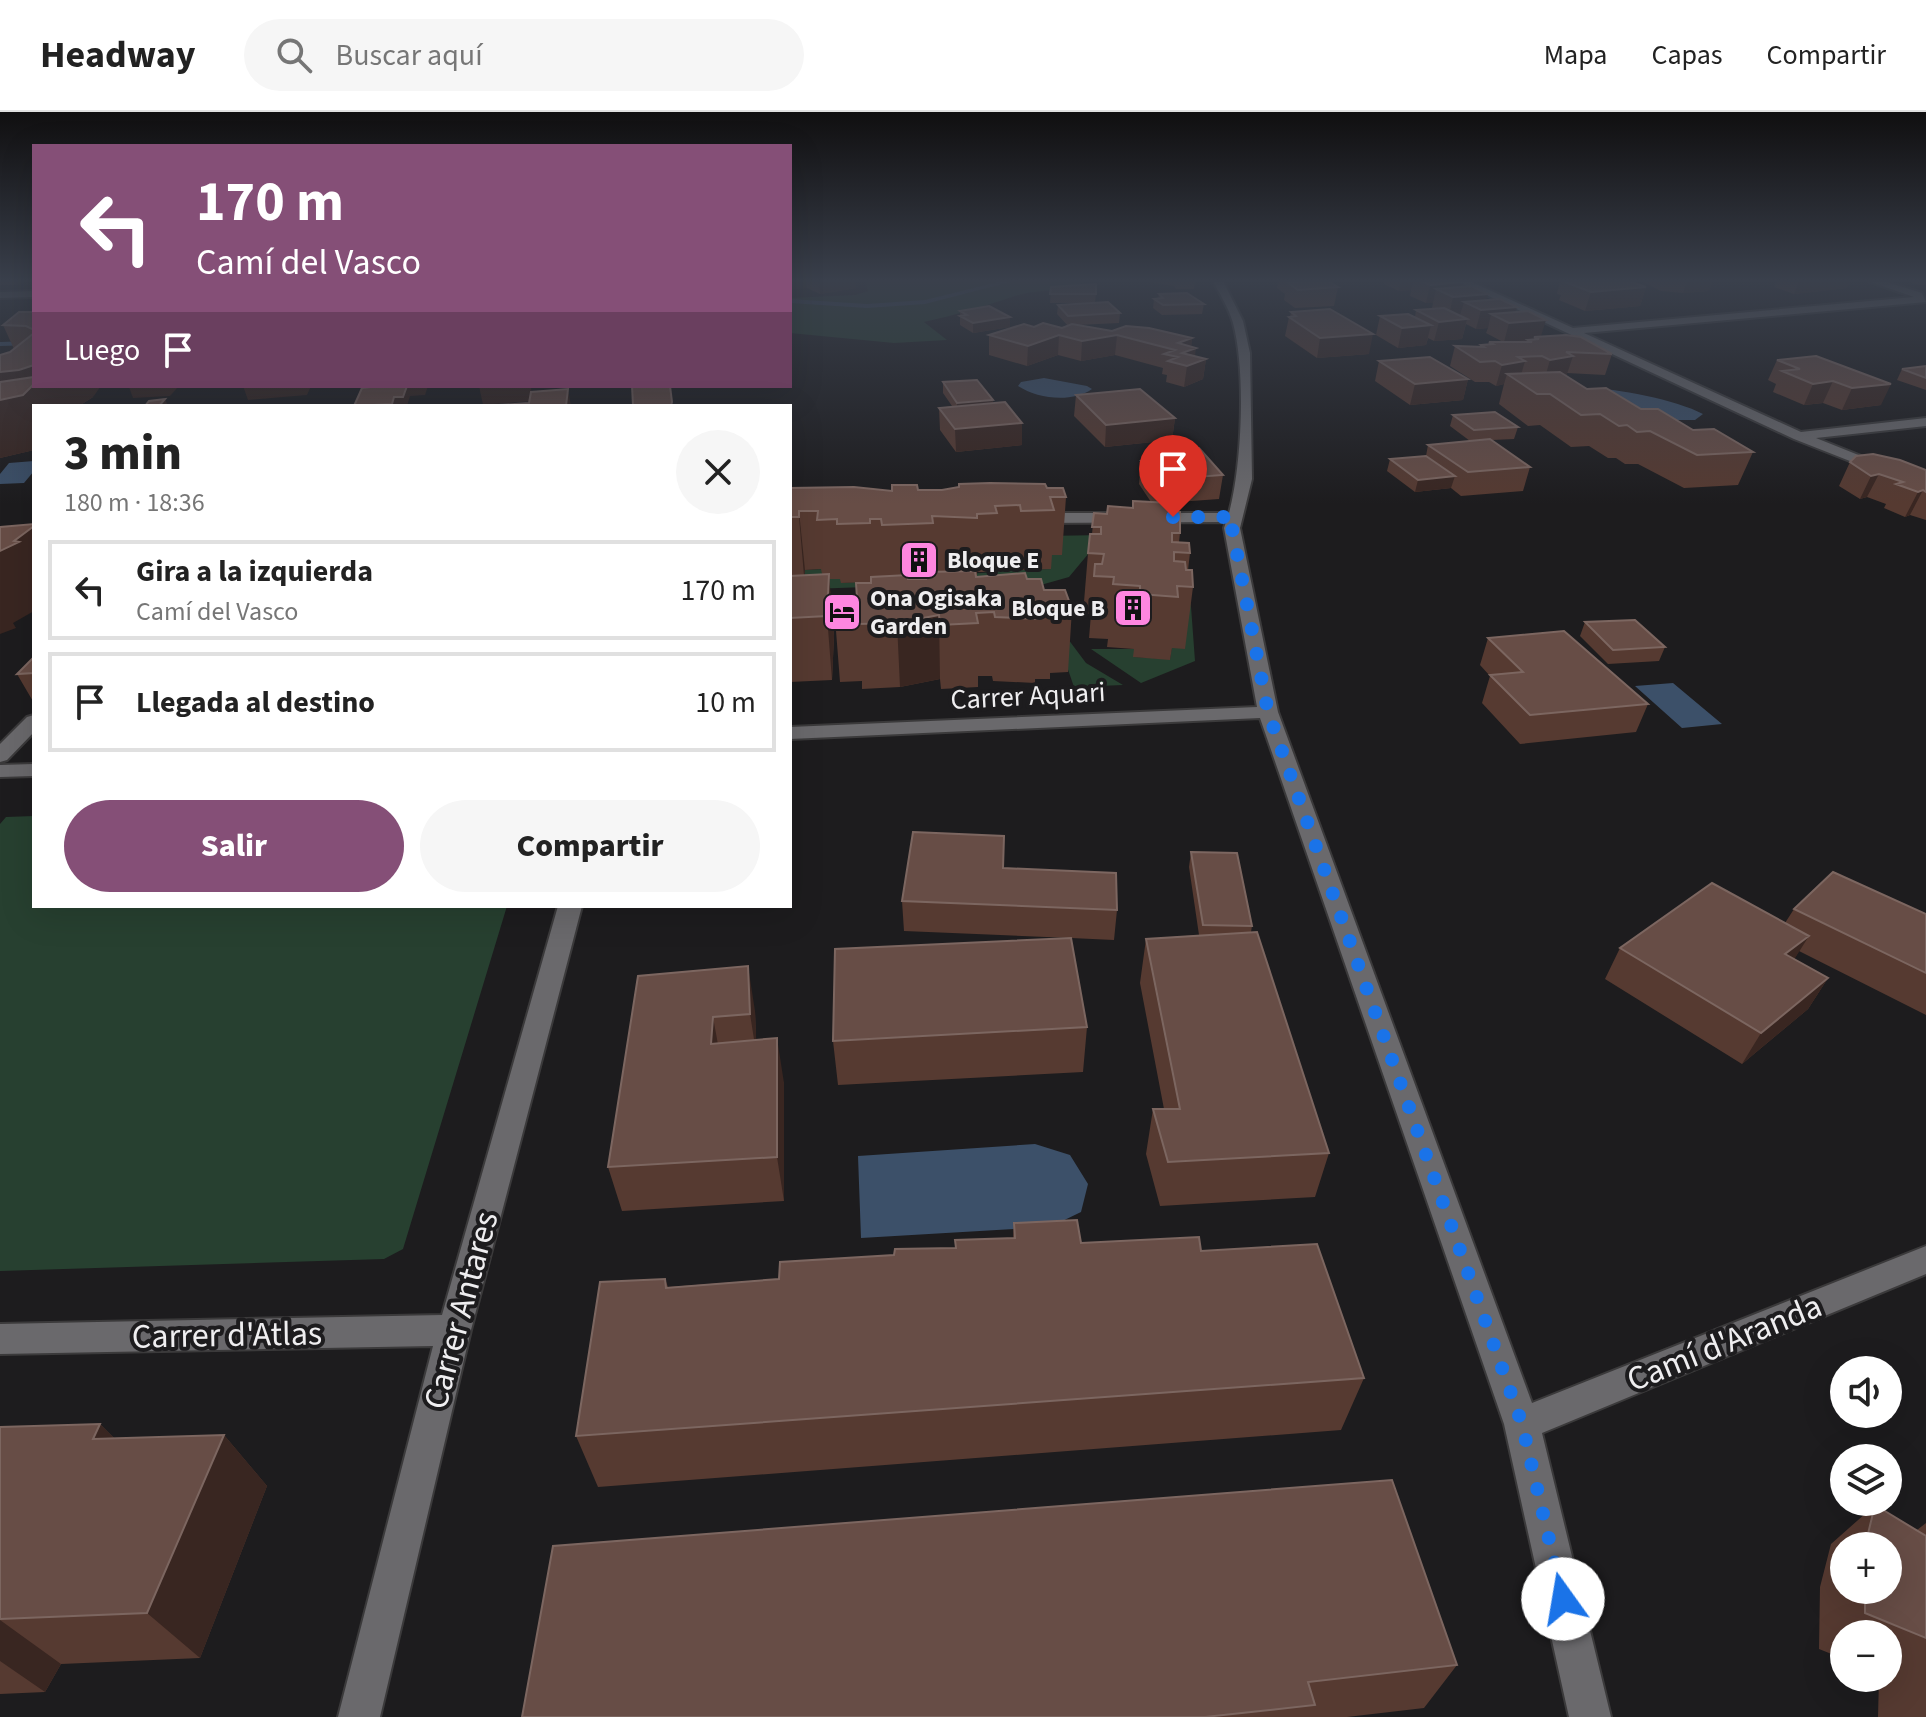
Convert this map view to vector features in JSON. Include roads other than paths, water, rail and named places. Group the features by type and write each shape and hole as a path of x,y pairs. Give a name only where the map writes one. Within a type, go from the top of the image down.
{"street":[{"path":"1244,354 1245,479 1232,528 1268,712 1522,1424 1590,1717"},
{"path":"1621,354 1799,436 1926,487"},
{"path":"1799,436 1926,422"},
{"path":"1020,519 1235,517"},
{"name":"Carrer Aquari","path":"792,733 1268,712"},
{"path":"0,756 32,723"},
{"path":"0,771 32,770"},
{"name":"Carrer Antares","path":"359,1717 454,1330 569,908"},
{"name":"Camí d'Aranda","path":"1522,1424 1926,1260"},
{"name":"Carrer d'Atlas","path":"0,1339 454,1330"}],"water":[{"path":"1044,378 1092,389 1075,396 1055,398 1018,386 1021,382"},
{"path":"1587,388 1646,396 1703,414 1695,420 1673,420 1578,390"},
{"path":"32,461 32,473 24,483 0,484 0,474 9,463"},
{"path":"1673,683 1722,724 1682,728 1635,686"},
{"path":"1035,1144 1070,1155 1088,1184 1081,1212 1050,1227 861,1238 858,1156"}],"place":[{"name":"Bloque E","path":"919,560"},
{"name":"Bloque B","path":"1133,608"},
{"name":"Ona Ogisaka Garden","path":"842,612"}]}
